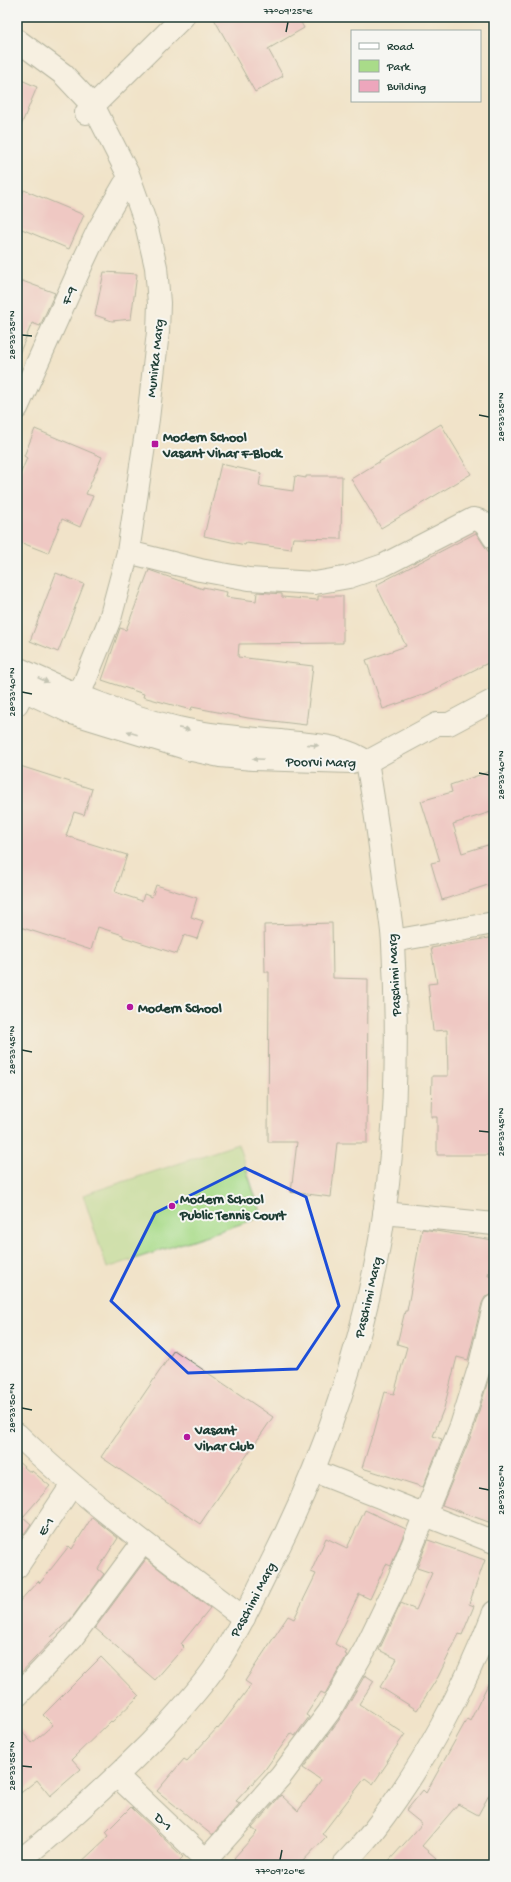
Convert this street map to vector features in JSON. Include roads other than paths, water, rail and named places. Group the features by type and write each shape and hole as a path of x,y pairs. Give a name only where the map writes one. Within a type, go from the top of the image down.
{"street":[{"path":"90,110 183,17"},
{"name":"Munirka Marg","path":"17,40 64,74 90,110 128,174 146,224 156,267 159,303 158,332 147,426 128,552 110,619 71,702"},
{"name":"Munirka Marg","path":"17,55 55,79 90,110 124,184 144,238 149,262 150,322 132,475 119,561 112,587 71,702"},
{"name":"F-9","path":"17,408 98,230 124,184"},
{"path":"128,552 200,570 249,579 315,583 349,577 384,564 464,522 479,520 484,523 494,538"},
{"name":"Poorvi Marg","path":"17,668 71,702 144,736 192,750 220,756 368,767"},
{"name":"Poorvi Marg","path":"19,694 71,702"},
{"path":"368,767 442,735 449,724 494,700"},
{"name":"Paschimi Marg","path":"17,1863 117,1776 174,1717 213,1670 244,1618 292,1520 314,1471 334,1416 358,1336 376,1262 384,1213 393,1114 396,1030 393,941 368,767"},
{"path":"393,941 494,923"},
{"path":"384,1213 494,1224"},
{"path":"209,1863 281,1776 329,1712 365,1649 397,1583 461,1426 480,1365 494,1306"},
{"path":"17,1434 72,1485 143,1542 244,1618"},
{"path":"314,1471 494,1542"},
{"name":"E-1","path":"21,1553 72,1485"},
{"path":"17,1696 42,1672 72,1638 143,1542"},
{"path":"343,1865 373,1831 411,1776 490,1634 494,1612"},
{"name":"D-1","path":"117,1776 209,1863"}],"place":[{"name":"Modern School Vasant Vihar F-Block","path":"155,444"},
{"name":"Modern School","path":"130,1007"},
{"name":"Modern School Public Tennis Court","path":"172,1206"},
{"name":"Vasant Vihar Club","path":"187,1437"}]}
